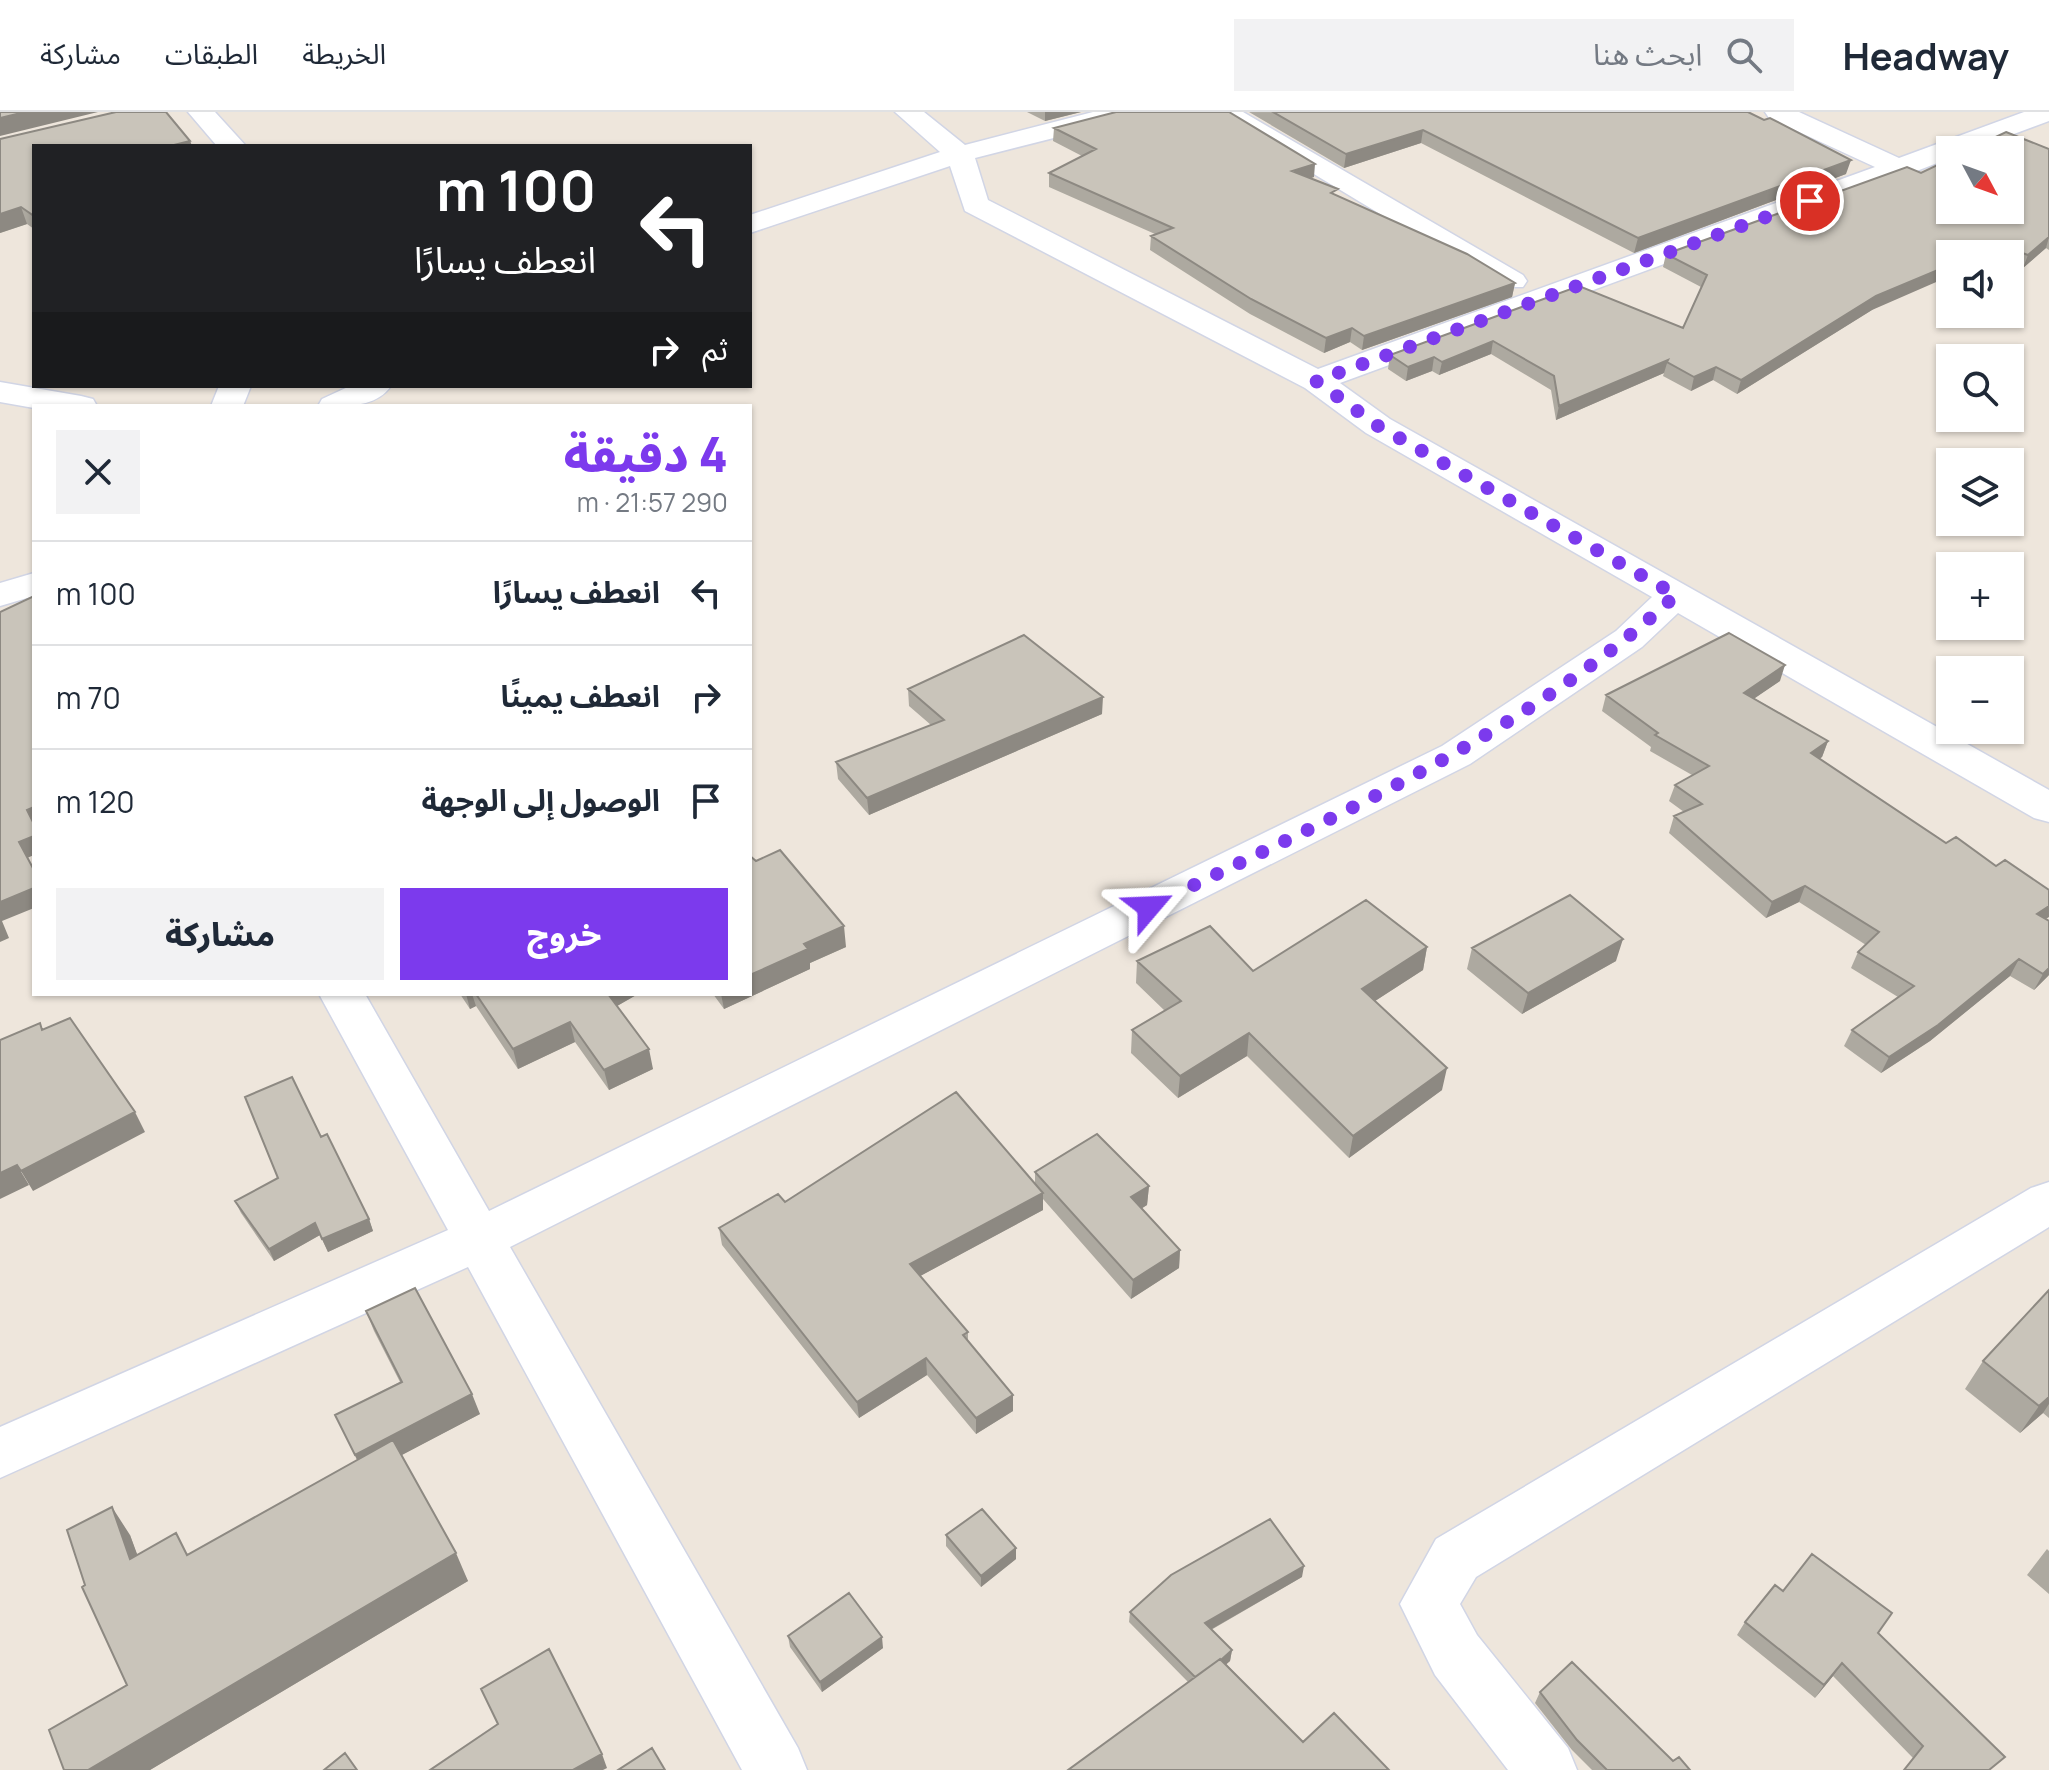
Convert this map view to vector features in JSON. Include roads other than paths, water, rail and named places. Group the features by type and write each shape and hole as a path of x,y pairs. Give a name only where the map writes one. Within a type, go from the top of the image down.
{"street":[{"path":"201,112 230,144"},
{"path":"908,112 960,154 975,205 1316,381 1378,426 2049,808"},
{"path":"752,223 960,154 1124,112"},
{"path":"1224,112 1543,300"},
{"path":"1778,112 1899,168"},
{"path":"1316,381 2048,112"},
{"path":"338,404 371,388"},
{"path":"0,392 69,404"},
{"path":"0,595 32,585"},
{"path":"0,1453 479,1239 1456,755 1629,639 1676,595"},
{"path":"343,996 776,1770"},
{"path":"1546,1770 1456,1655 1429,1604 1456,1558 2049,1202"}]}
